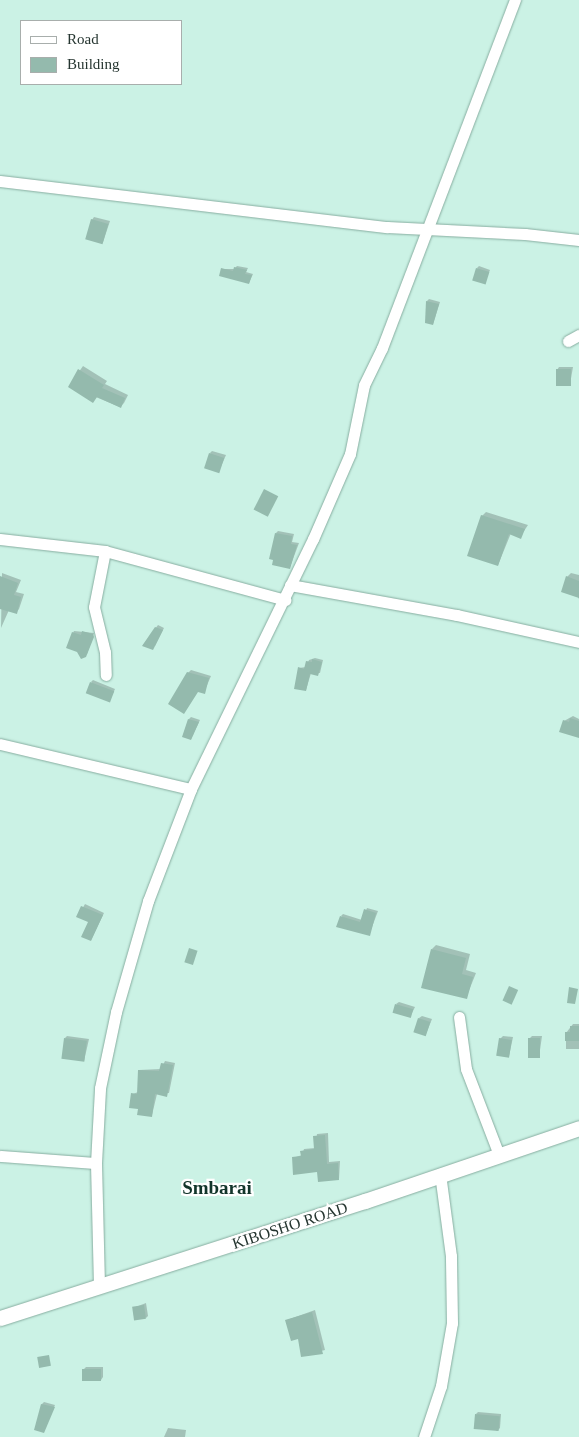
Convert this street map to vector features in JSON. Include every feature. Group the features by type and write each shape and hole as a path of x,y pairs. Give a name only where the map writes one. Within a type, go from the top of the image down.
{"street":[{"path":"99,1286 96,1163 100,1088 116,1012 148,901 192,789 285,600 290,585 350,454 364,385 382,348 424,230 515,0"},
{"path":"0,181 424,230 525,234 579,240"},
{"path":"568,341 579,335"},
{"path":"0,539 106,551 285,600"},
{"path":"106,551 94,607 105,652 106,675"},
{"path":"290,585 457,615 579,642"},
{"path":"0,744 192,789"},
{"path":"459,1017 466,1069 499,1155"},
{"name":"KIBOSHO ROAD","path":"0,1318 579,1128"},
{"path":"0,1156 96,1163"},
{"path":"424,1437 441,1386 452,1323 450,1256 440,1174"}],"building":[{"path":"91,219 108,224 103,244 85,239"},
{"path":"234,267 247,270 245,274 252,275 249,284 219,276 221,268 233,271"},
{"path":"476,268 489,272 486,285 472,280"},
{"path":"426,301 439,304 433,325 425,323"},
{"path":"78,369 104,385 102,388 125,398 121,408 97,397 93,403 68,387"},
{"path":"556,369 571,369 571,386 556,386"},
{"path":"209,453 224,458 219,473 204,468"},
{"path":"264,489 278,496 268,517 254,509"},
{"path":"481,515 525,529 521,539 509,534 498,566 467,556"},
{"path":"275,533 292,536 291,544 297,545 290,569 272,565 273,560 269,559"},
{"path":"0,576 18,583 14,595 21,597 17,614 0,609"},
{"path":"566,576 579,581 579,598 561,592"},
{"path":"155,627 163,630 153,650 142,646"},
{"path":"82,631 93,634 94,637 86,657 81,659 77,652 66,648 72,632 81,635"},
{"path":"312,659 322,662 318,676 310,674 306,691 294,689 298,667 304,669 306,661 312,662"},
{"path":"187,672 209,678 205,694 198,692 184,714 168,704"},
{"path":"90,682 114,691 110,703 86,693"},
{"path":"570,718 579,721 579,738 559,732 563,720 569,722"},
{"path":"188,719 199,722 191,740 182,737"},
{"path":"81,906 103,915 91,941 81,937 88,922 76,917"},
{"path":"364,909 376,913 370,936 336,927 340,916 360,922"},
{"path":"189,948 198,951 193,965 184,962"},
{"path":"431,949 466,958 462,974 473,977 467,999 421,988"},
{"path":"509,986 518,990 512,1005 502,1001"},
{"path":"569,987 578,989 575,1004 567,1003"},
{"path":"395,1004 413,1009 411,1018 393,1013"},
{"path":"418,1018 430,1022 426,1036 413,1032"},
{"path":"570,1026 579,1026 579,1041 565,1041 565,1032 570,1032"},
{"path":"64,1038 87,1041 84,1062 61,1059"},
{"path":"499,1038 512,1040 509,1058 496,1056"},
{"path":"528,1038 540,1038 540,1058 528,1058"},
{"path":"161,1063 173,1065 167,1097 155,1094 152,1117 137,1115 138,1109 129,1108 131,1093 137,1094 138,1070 159,1071"},
{"path":"325,1135 327,1164 338,1163 339,1180 318,1182 317,1172 293,1175 292,1157 301,1156 300,1151 314,1149 313,1136"},
{"path":"144,1305 146,1319 134,1321 132,1307"},
{"path":"312,1312 323,1354 301,1357 298,1339 291,1341 285,1320"},
{"path":"49,1355 51,1366 39,1368 37,1357"},
{"path":"82,1369 101,1369 101,1381 82,1381"},
{"path":"41,1404 55,1407 44,1433 34,1430"},
{"path":"475,1414 500,1416 499,1431 474,1429"}],"district":[{"name":"Smbarai","path":"217,1188"}]}
